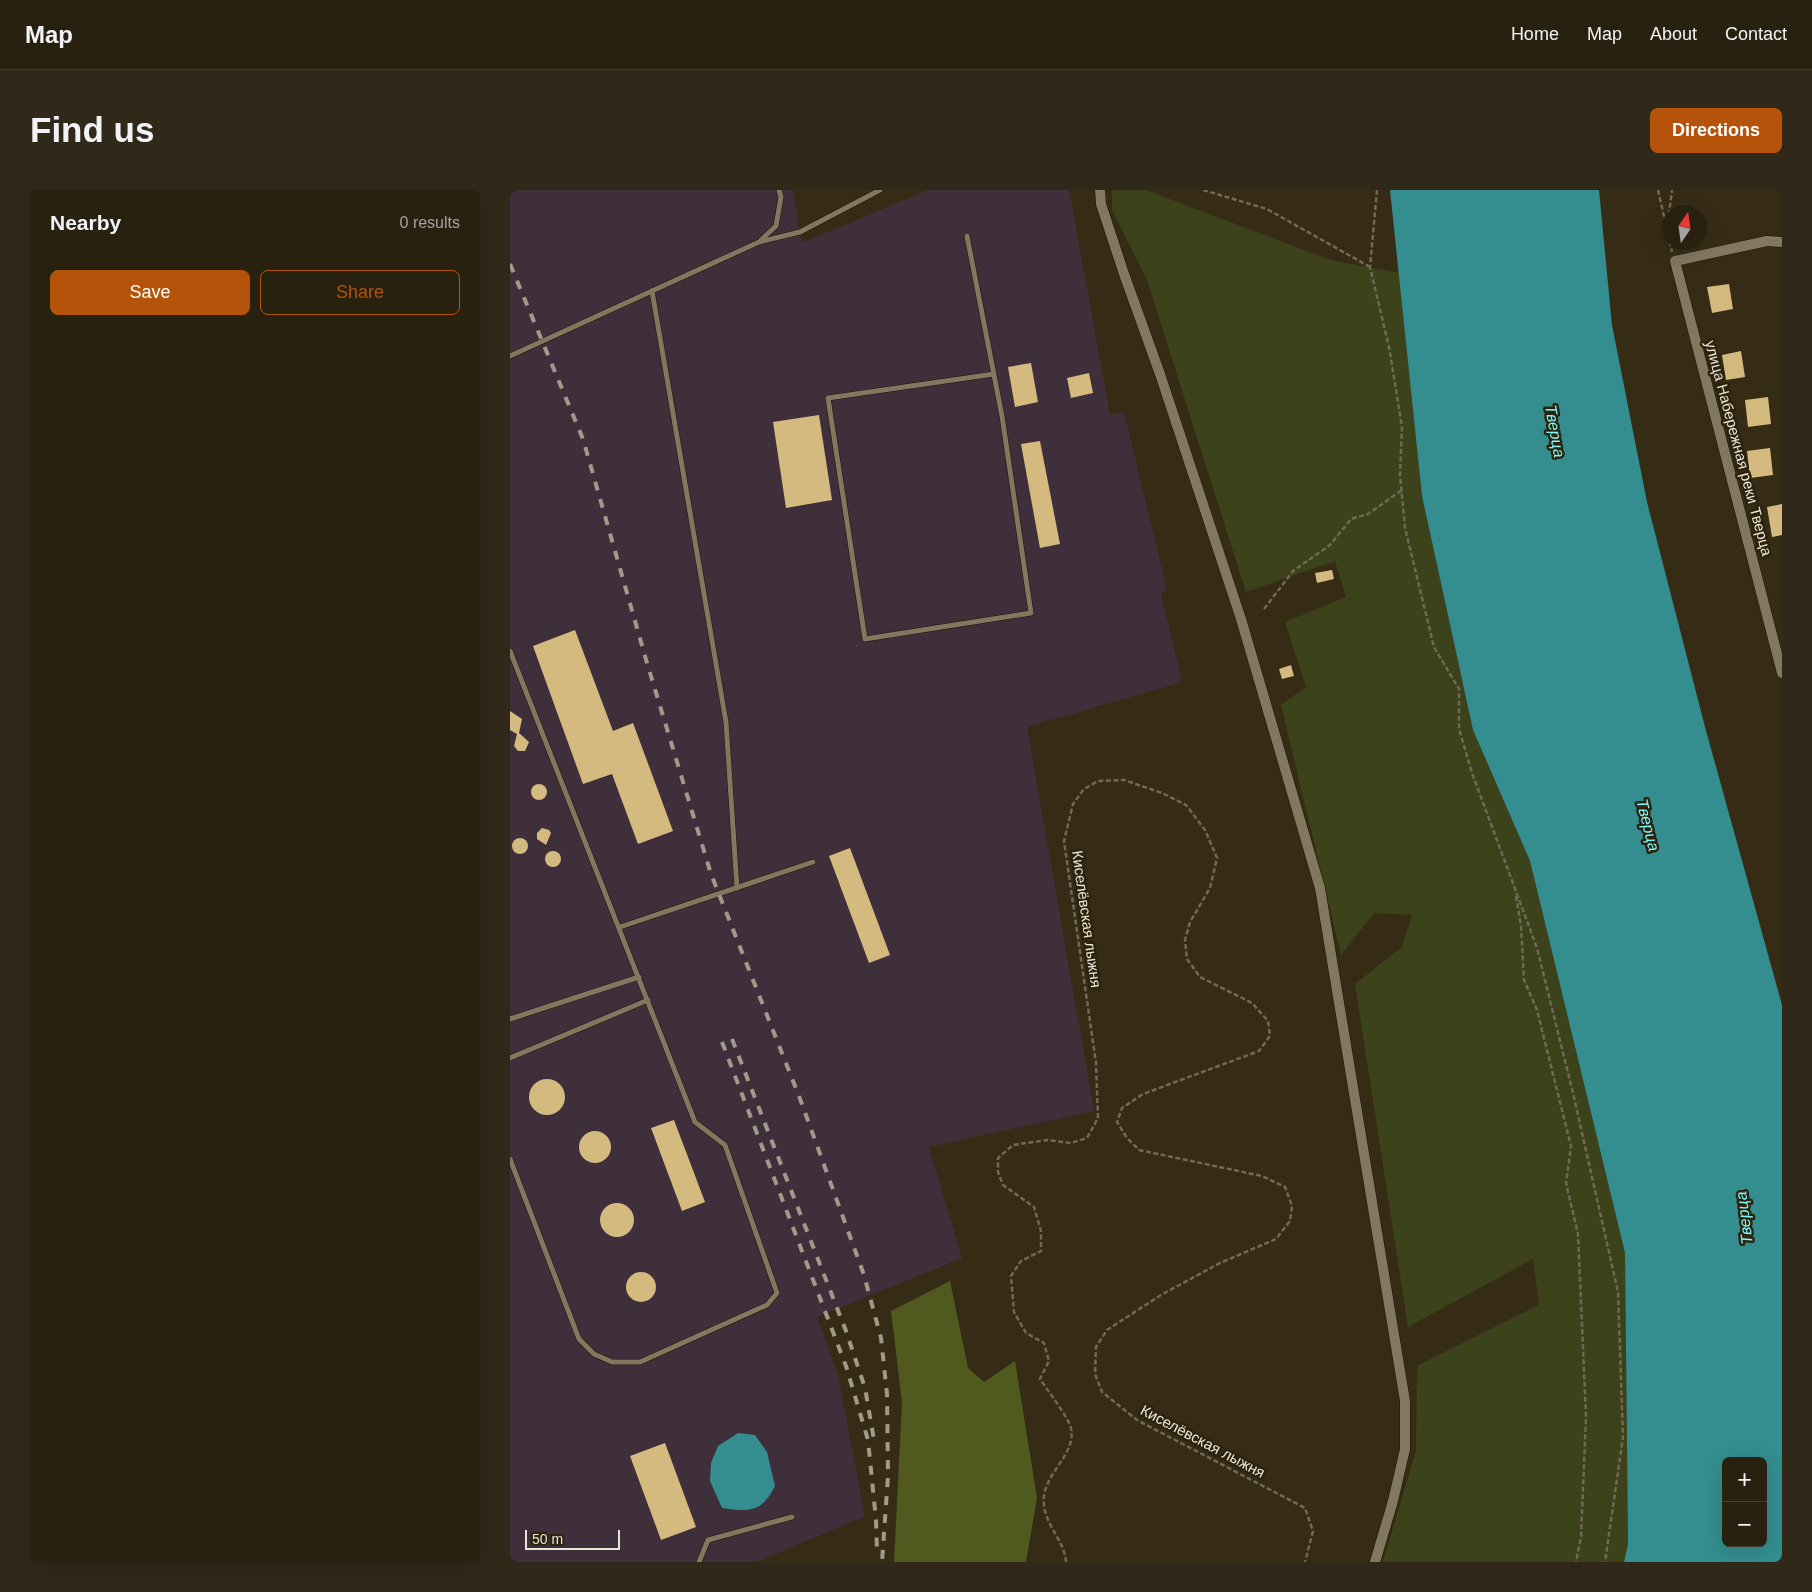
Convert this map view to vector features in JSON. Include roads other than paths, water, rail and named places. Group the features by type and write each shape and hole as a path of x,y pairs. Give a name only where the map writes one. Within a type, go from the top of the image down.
{"street":[{"path":"1100,190 1101,204 1124,274 1160,374 1241,619 1320,888 1405,1401 1404,1457 1375,1562"},
{"name":"улица Набережная реки Тверца","path":"1782,242 1767,241 1675,260 1782,673"}],"lane":[{"path":"759,242 776,226 781,197 779,190"},
{"path":"510,356 759,242 800,232 880,190"},
{"path":"967,236 994,374 1031,614 865,639 828,398 994,374"},
{"path":"652,291 726,722 737,888"},
{"path":"510,651 695,1122 725,1145 777,1293 767,1306 640,1362 612,1362 594,1354 579,1339 510,1159"},
{"path":"620,927 814,862"},
{"path":"510,1019 639,976"},
{"path":"510,1058 648,1000"},
{"path":"699,1562 708,1540 792,1517"}],"water":[{"name":"Тверца","path":"1390,190 1599,190 1612,325 1647,502 1705,727 1782,1005 1782,1562 1624,1562 1628,1544 1625,1253 1530,861 1473,730 1422,496"},
{"path":"738,1433 755,1435 767,1452 775,1486 765,1501 748,1510 722,1508 710,1481 711,1463 718,1446"}],"railway":[{"path":"510,264 583,439 647,663 711,874 799,1096 864,1275 881,1338 887,1394 888,1476 882,1562"},
{"path":"732,1039 846,1331 865,1388 874,1440"},
{"path":"722,1042 846,1366 868,1440 876,1520 877,1552"}]}
